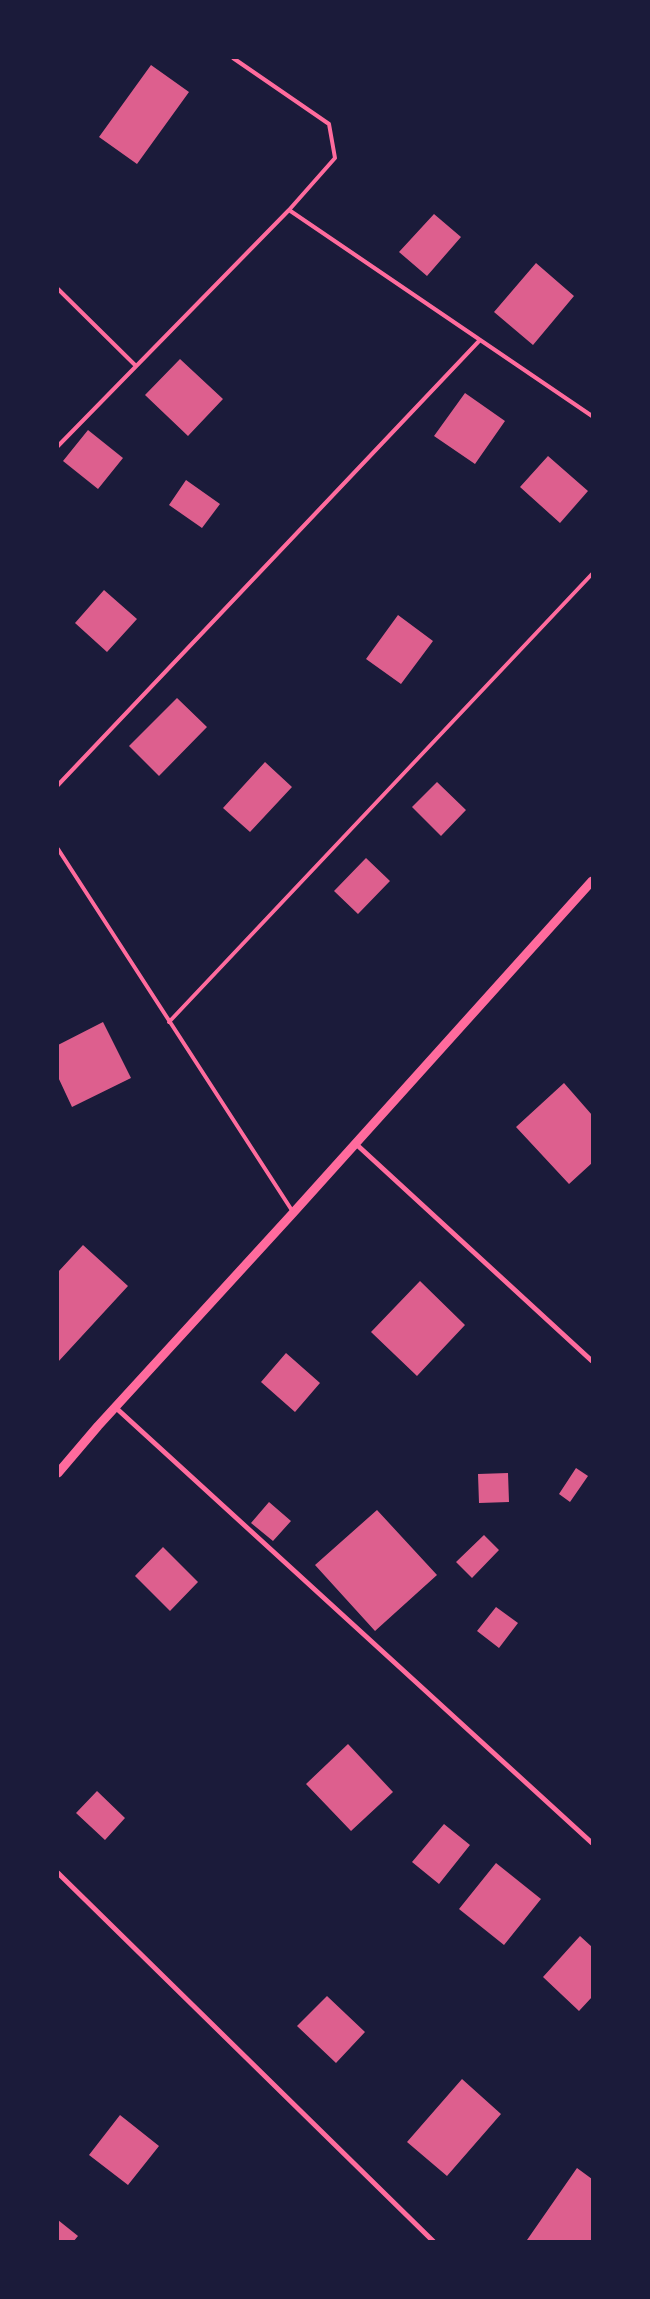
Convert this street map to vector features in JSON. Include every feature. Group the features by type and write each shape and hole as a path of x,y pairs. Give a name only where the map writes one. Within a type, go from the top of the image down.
{"street":[{"path":"58,1474 115,1407 356,1144 592,881"},
{"path":"356,1144 592,1362"},
{"path":"115,1407 592,1843"},
{"path":"58,1873 434,2242"}],"lane":[{"path":"58,446 289,210 335,158 329,124 234,58"},
{"path":"289,210 592,416"},
{"path":"58,289 136,366"},
{"path":"58,785 480,340"},
{"path":"169,1022 592,574"},
{"path":"58,849 293,1213"}],"building":[{"path":"151,65 189,92 137,164 99,137"},
{"path":"434,214 461,237 427,276 399,252"},
{"path":"536,263 574,296 533,345 494,312"},
{"path":"180,359 223,399 188,436 145,395"},
{"path":"465,393 505,421 475,464 434,436"},
{"path":"88,430 123,458 98,489 63,461"},
{"path":"548,456 588,491 560,523 520,487"},
{"path":"186,480 220,504 202,528 169,505"},
{"path":"104,590 137,619 107,652 75,623"},
{"path":"398,615 433,641 401,684 366,659"},
{"path":"177,698 207,727 159,776 129,746"},
{"path":"265,762 292,787 250,832 223,808"},
{"path":"437,782 466,810 441,836 412,807"},
{"path":"366,858 390,881 358,914 334,891"},
{"path":"103,1022 131,1078 72,1107 58,1077 58,1045"},
{"path":"564,1083 592,1115 592,1163 569,1184 516,1127"},
{"path":"83,1245 128,1286 58,1362 58,1272"},
{"path":"420,1281 465,1325 417,1376 371,1332"},
{"path":"286,1353 320,1383 295,1412 261,1382"},
{"path":"576,1468 588,1476 570,1502 559,1494"},
{"path":"508,1473 509,1502 479,1503 478,1474"},
{"path":"269,1502 291,1521 273,1541 251,1523"},
{"path":"377,1510 437,1575 375,1631 315,1565"},
{"path":"484,1535 499,1550 472,1578 456,1562"},
{"path":"163,1547 198,1582 170,1611 135,1576"},
{"path":"496,1607 518,1623 499,1648 477,1631"},
{"path":"348,1744 393,1792 351,1831 306,1784"},
{"path":"97,1791 125,1818 105,1840 76,1813"},
{"path":"444,1824 470,1845 439,1884 412,1862"},
{"path":"496,1863 541,1899 504,1945 459,1909"},
{"path":"580,1936 592,1947 592,1997 579,2011 543,1977"},
{"path":"327,1996 365,2032 336,2063 297,2026"},
{"path":"462,2079 501,2114 447,2176 407,2142"},
{"path":"120,2115 159,2146 128,2185 89,2155"},
{"path":"577,2168 592,2179 592,2242 529,2242 527,2240"},
{"path":"58,2220 78,2236 73,2242 58,2242"}]}
